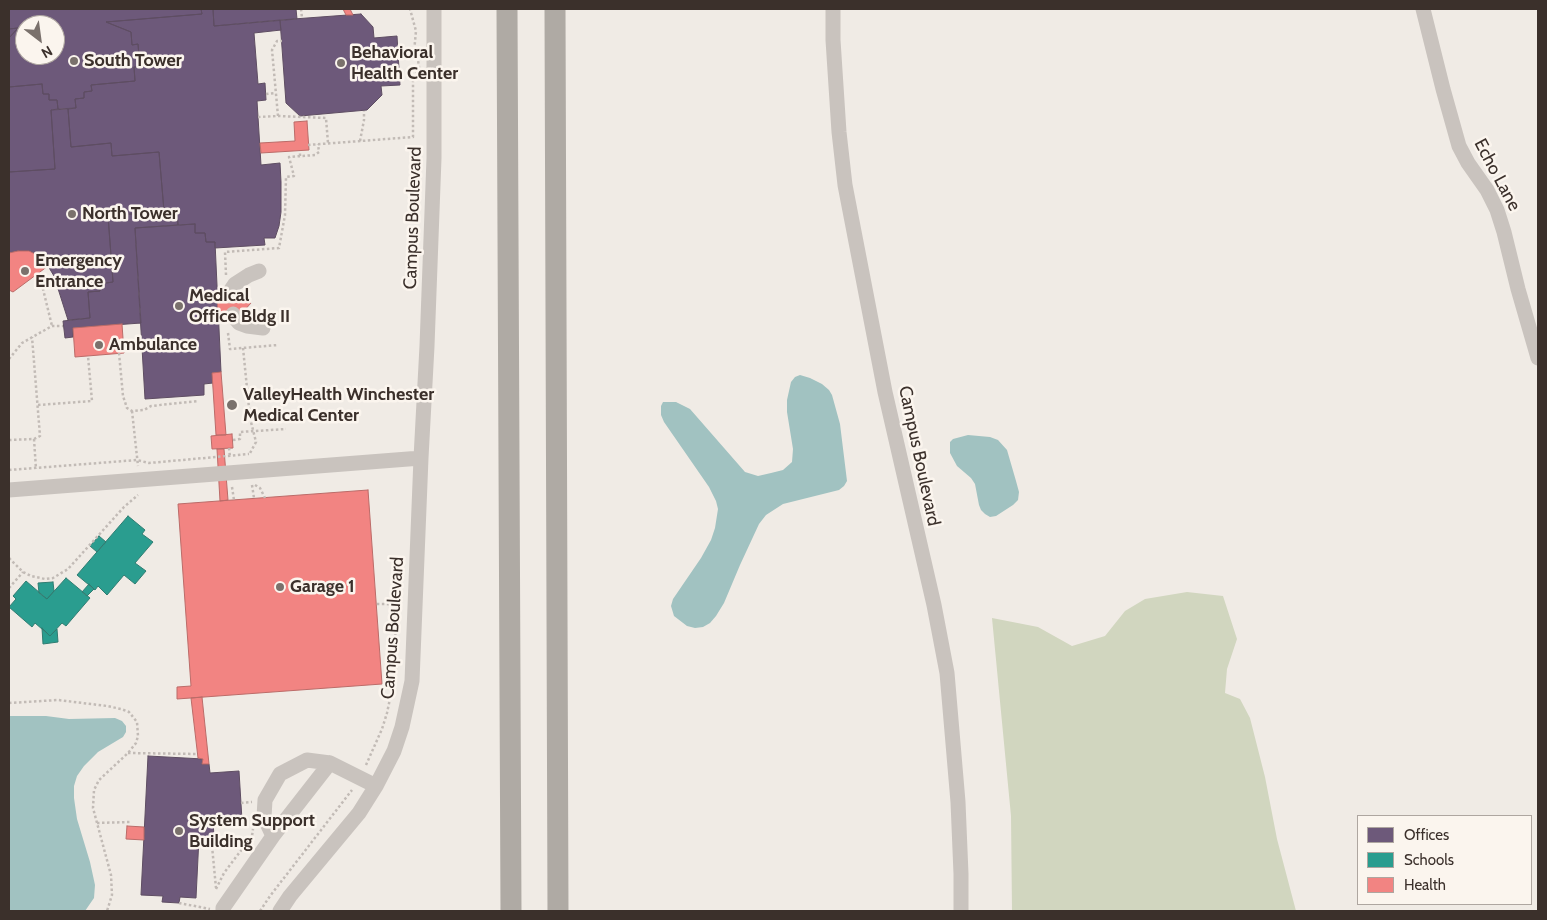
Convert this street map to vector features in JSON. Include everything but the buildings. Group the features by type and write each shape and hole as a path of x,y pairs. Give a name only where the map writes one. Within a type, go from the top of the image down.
{"highway":[{"path":"507,9 511,911"},
{"path":"555,9 558,911"}],"street":[{"name":"Campus Boulevard","path":"280,911 290,896 348,827 376,786 394,750 402,727 412,681 434,158 434,9"},
{"name":"Campus Boulevard","path":"833,9 838,114 845,185 884,384 934,605 946,673 958,802 961,911"},
{"name":"Echo Lane","path":"1423,9 1459,146 1468,163 1487,190 1497,210 1538,358"},
{"path":"228,288 231,290 235,284 249,274 259,271"},
{"path":"233,314 239,322 247,326 263,328"},
{"path":"9,490 420,458"},
{"path":"273,836 264,817 265,800 280,774 307,760 330,763 376,786"},
{"path":"223,911 223,908 273,836 330,763"}],"path":[{"path":"302,9 302,18"},
{"path":"308,145 413,137 413,81 419,67 414,52 416,30 410,9"},
{"path":"278,116 272,50 277,42 282,41"},
{"path":"266,94 276,93"},
{"path":"360,141 364,111"},
{"path":"258,117 326,118 328,144"},
{"path":"228,288 225,252 279,248 285,215 286,177 294,176 289,157 315,155 318,152 318,144"},
{"path":"300,150 300,156"},
{"path":"36,275 43,289 52,326"},
{"path":"9,360 22,343 52,326 63,326"},
{"path":"228,332 230,349 278,345"},
{"path":"9,440 34,439 40,436 32,337"},
{"path":"9,470 249,454 256,442 250,418 243,348"},
{"path":"119,353 124,403 127,408 132,411 144,410 151,406 198,401"},
{"path":"38,405 92,401 88,356"},
{"path":"132,411 137,460"},
{"path":"232,440 240,439 240,432 286,429"},
{"path":"34,439 36,468"},
{"path":"254,498 252,483 260,488 265,498"},
{"path":"231,485 234,500"},
{"path":"9,558 23,572 31,576 44,579 52,578 68,569 124,507 141,493"},
{"path":"9,588 23,572"},
{"path":"9,703 58,700 79,702 121,708 134,717 138,728 136,743 128,753 103,775 94,790 93,808 111,875 112,896 107,911"},
{"path":"128,753 197,754"},
{"path":"97,823 130,822"},
{"path":"198,846 246,844 224,873 216,889 212,846"},
{"path":"180,903 200,907 200,911"}],"green space":[{"path":"1187,592 1223,596 1237,639 1227,669 1225,693 1240,699 1250,718 1265,777 1277,839 1296,911 1012,911 1011,816 992,618 1038,627 1072,646 1105,636 1125,611 1145,599"}],"water":[{"path":"800,375 822,384 832,395 840,424 847,481 839,490 783,504 766,515 759,524 724,603 716,616 703,627 687,626 674,616 671,606 673,599 711,540 718,509 709,487 664,422 661,415 661,406 663,402 676,402 690,409 745,472 758,476 783,470 792,462 793,449 787,400 791,382"},
{"path":"968,435 990,437 998,440 1007,450 1019,492 1018,500 996,516 990,517 981,510 975,484 957,466 950,453 950,442 953,439"},
{"path":"9,716 46,716 69,719 115,718 122,721 126,726 126,732 123,737 98,752 84,766 77,776 74,786 77,819 95,885 94,898 85,911 9,911"}],"place":[{"name":"South Tower","path":"74,61"},
{"name":"Behavioral Health Center","path":"341,63"},
{"name":"North Tower","path":"72,214"},
{"name":"Emergency Entrance","path":"25,271"},
{"name":"Medical Office Bldg II","path":"179,306"},
{"name":"Ambulance","path":"99,345"},
{"name":"ValleyHealth Winchester Medical Center","path":"232,405"},
{"name":"Garage 1","path":"280,587"},
{"name":"System Support Building","path":"179,831"}]}
